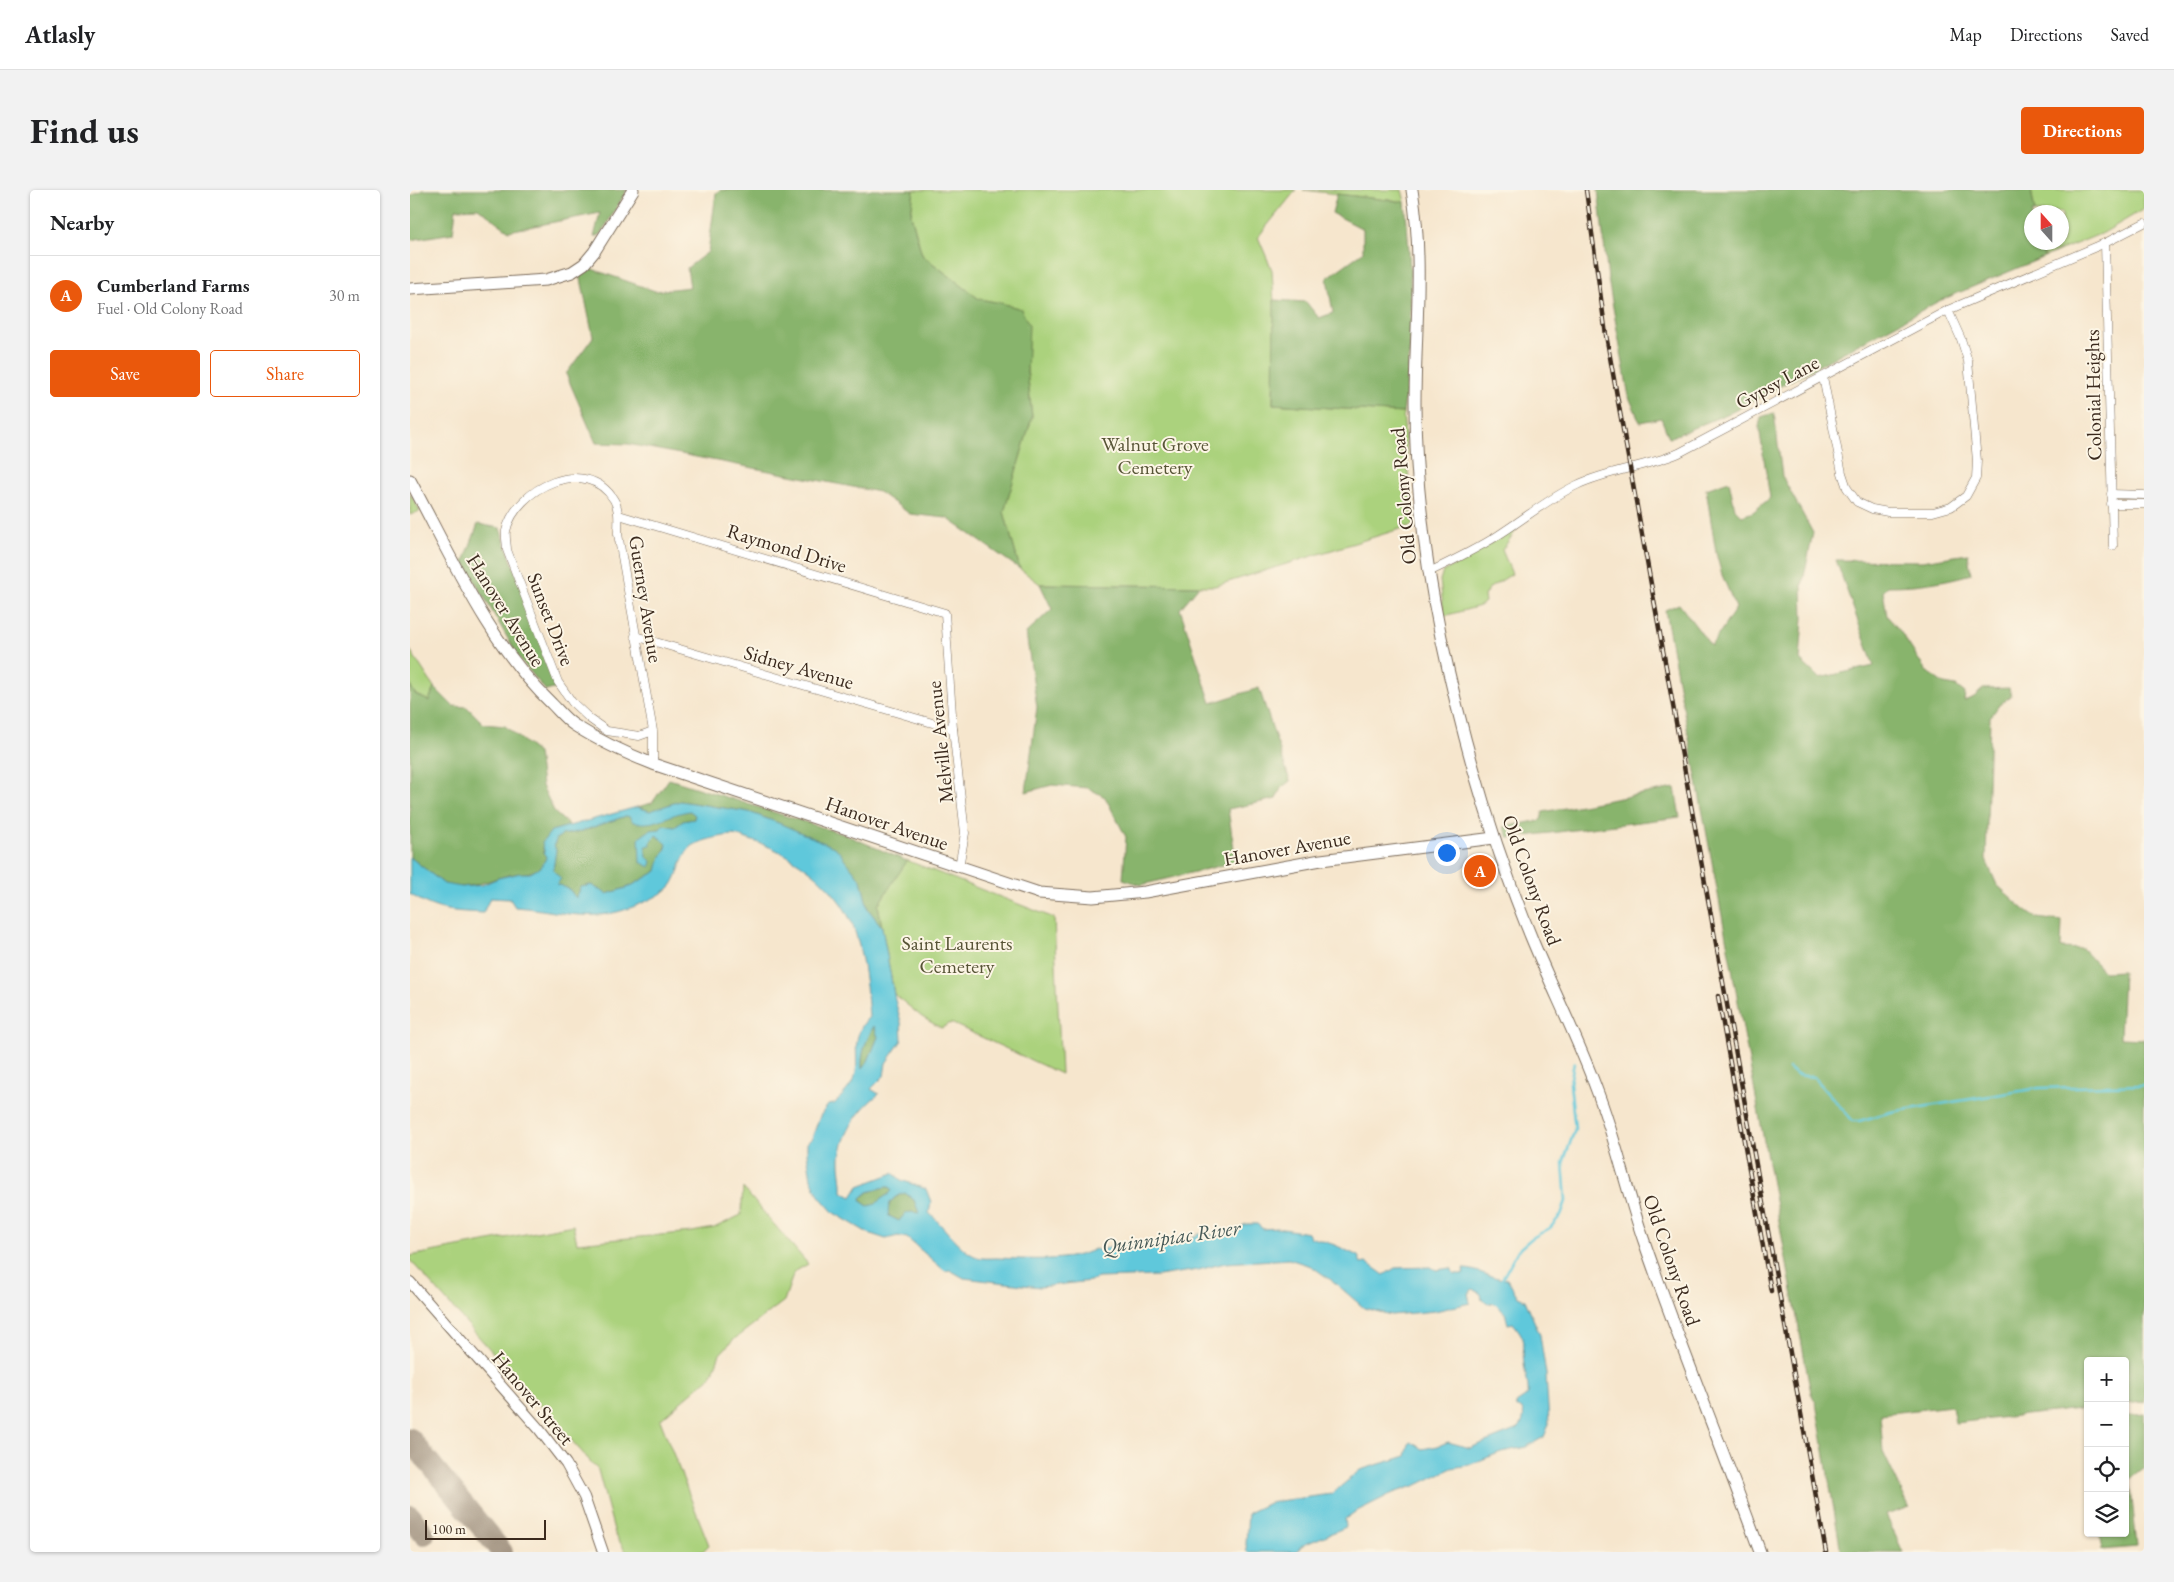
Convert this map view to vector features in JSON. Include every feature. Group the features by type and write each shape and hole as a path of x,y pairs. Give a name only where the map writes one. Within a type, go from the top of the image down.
{"main road":[{"path":"410,289 546,280 572,272 584,264 594,252 633,190"},
{"name":"Old Colony Road","path":"1412,190 1419,262 1415,377 1416,438 1421,510 1429,572 1448,669 1494,838 1534,944 1581,1050 1600,1099 1645,1243 1760,1552"},
{"name":"Hanover Avenue","path":"410,480 504,649 530,684 573,724 619,750 652,764 959,867 1040,892 1093,898 1145,892 1321,860 1494,838"}],"street":[{"name":"Gypsy Lane","path":"1429,572 1475,550 1573,487 1598,477 1646,465 1680,453 1948,310 2106,243 2144,223"},
{"name":"Colonial Heights","path":"2106,243 2113,546"},
{"path":"1823,377 1842,473 1847,488 1857,502 1872,509 1888,512 1933,512 1951,507 1966,496 1976,478 1977,461 1968,361 1962,339 1948,310"},
{"name":"Guerney Avenue","path":"561,479 585,477 603,488 614,500 619,515 618,534 653,731 652,764"},
{"name":"Sunset Drive","path":"561,479 531,493 512,514 505,532 508,550 558,682 572,702 590,719 608,731 639,736 653,731"},
{"path":"2111,494 2144,495"},
{"path":"2112,504 2144,504"},
{"name":"Raymond Drive","path":"619,515 945,613"},
{"name":"Melville Avenue","path":"945,613 953,729 965,833 959,867"},
{"name":"Sidney Avenue","path":"635,636 953,729"},
{"name":"Hanover Street","path":"410,1282 539,1429 566,1464 584,1497 603,1552"}],"green space":[{"path":"423,190 627,190 601,234 594,237 600,213 509,231 478,208 456,209 453,233 410,240 410,196"},
{"path":"720,190 914,190 911,215 922,255 979,299 1021,309 1029,325 1027,372 1032,417 1004,512 1020,569 947,518 910,514 879,492 628,444 596,443 566,374 593,337 580,274 592,269 655,291 690,287 687,268 708,252 716,193"},
{"name":"Walnut Grove Cemetery","path":"914,190 1296,190 1258,237 1272,270 1275,320 1273,404 1403,413 1413,525 1215,586 1040,584 1020,569 1004,512 1032,417 1021,309 979,299 922,255 911,215"},
{"path":"1303,190 1402,190 1405,202"},
{"path":"1598,190 2031,190 2034,205 2024,205 2024,250 2042,250 2044,257 1939,301 1734,411 1669,438 1661,418 1640,422 1629,397 1608,279"},
{"path":"2031,190 2144,190 2144,209 2105,232 2069,247 2069,205 2034,205"},
{"path":"1337,194 1405,202 1411,307 1409,360 1403,413 1273,404 1274,300 1306,302 1319,318 1333,313 1327,278 1363,252 1363,229 1332,213"},
{"path":"2042,250 2061,250 2044,257"},
{"path":"1774,413 1782,476 1813,533 1802,586 1803,618 1800,660 1819,678 1874,666 1836,560 1922,561 1968,554 1971,574 1930,583 1888,586 1883,591 1887,616 1900,631 1926,671 1944,684 1956,686 1965,693 1964,701 1974,697 1983,689 2009,688 2011,696 1999,705 1990,718 1986,860 1997,885 2025,910 2036,918 2062,921 2061,948 2083,949 2104,972 2123,971 2120,1038 2144,1039 2144,1402 2129,1404 2129,1357 2084,1357 2084,1408 1955,1423 1952,1406 1880,1414 1883,1452 1909,1507 1886,1515 1903,1552 1841,1552 1816,1403 1811,1393 1665,610 1679,604 1711,646 1736,608 1722,575 1716,553 1706,489 1729,481 1735,509 1742,516 1753,512 1770,498 1759,427 1761,417"},
{"path":"410,493 420,511 410,515"},
{"path":"478,524 500,528 557,688 546,691 519,658 464,562"},
{"path":"1519,526 1502,550 1512,574 1488,589 1484,596 1485,602 1480,606 1444,616 1440,580 1443,572"},
{"path":"1040,584 1199,586 1180,609 1211,703 1259,688 1290,781 1281,788 1276,799 1228,809 1236,862 1141,885 1123,879 1126,837 1105,797 1088,788 1052,785 1026,792 1037,707 1026,633 1052,609"},
{"path":"410,650 434,687 429,701 415,694 410,685"},
{"path":"410,685 415,694 429,701 434,687 453,706 467,707 484,724 505,726 538,753 542,786 555,813 570,826 551,831 543,849 546,858 538,869 461,887 444,884 410,857"},
{"path":"669,779 846,835 907,861 878,905 882,927 868,909 861,880 835,848 749,812 680,801 650,811 637,807 652,803"},
{"path":"1675,788 1680,817 1509,838 1504,827 1541,820 1543,812"},
{"path":"690,811 695,815 694,819 683,821 675,827 663,825 661,829 650,830 639,839 646,856 645,849 654,836 658,836 667,844 657,871 629,887 607,894 591,885 581,887 576,898 569,889 556,884 553,870 556,850 554,845 557,838 562,835 582,831 626,816"},
{"name":"Saint Laurents Cemetery","path":"906,860 1054,918 1061,1074 951,1023 941,1028 922,1017 894,994 878,905"},
{"path":"874,1026 878,1037 868,1061 862,1069 865,1046"},
{"path":"890,1187 892,1191 876,1205 868,1206 862,1202 861,1198 868,1192"},
{"path":"743,1188 808,1264 794,1272 784,1301 733,1340 720,1354 712,1375 660,1420 709,1545 702,1552 626,1552 615,1534 598,1470 410,1260 410,1256 573,1225 577,1243 692,1232 714,1228 741,1215"},
{"path":"905,1193 914,1200 919,1213 908,1213 899,1221 889,1216 888,1212 891,1202"},
{"path":"2144,1414 2144,1468 2130,1479 2137,1547 2102,1550 2100,1537 2129,1537 2129,1416"}],"water":[{"path":"680,801 749,812 836,848 861,880 868,909 882,927 895,1000 901,1022 902,1040 886,1063 884,1076 871,1089 879,1094 853,1121 845,1138 840,1157 842,1192 852,1197 859,1186 893,1173 901,1180 926,1189 931,1202 929,1213 958,1244 971,1254 981,1258 1060,1258 1095,1249 1101,1251 1113,1245 1127,1243 1184,1241 1199,1234 1212,1235 1233,1231 1246,1224 1257,1224 1263,1229 1277,1228 1308,1233 1310,1237 1335,1245 1358,1256 1361,1263 1366,1262 1384,1275 1395,1268 1431,1267 1436,1270 1451,1268 1454,1274 1464,1274 1463,1269 1469,1269 1507,1279 1518,1297 1525,1300 1540,1335 1546,1374 1549,1424 1544,1437 1526,1447 1501,1452 1469,1465 1452,1468 1417,1485 1393,1493 1345,1519 1346,1527 1301,1546 1297,1552 1247,1552 1248,1513 1271,1502 1332,1494 1360,1470 1406,1456 1411,1442 1422,1449 1448,1442 1470,1448 1518,1429 1524,1416 1521,1408 1517,1408 1516,1403 1528,1395 1523,1356 1524,1343 1513,1323 1508,1324 1505,1313 1494,1303 1488,1304 1482,1300 1481,1294 1473,1289 1468,1293 1470,1303 1435,1311 1391,1315 1364,1308 1334,1282 1311,1266 1289,1259 1225,1263 1198,1270 1158,1276 1098,1278 1090,1281 1040,1287 964,1278 950,1270 945,1271 907,1238 898,1236 886,1239 868,1233 834,1213 819,1196 811,1179 807,1143 812,1138 820,1116 828,1105 834,1104 846,1092 855,1075 858,1034 869,1017 863,966 854,927 831,891 820,879 793,859 765,845 732,835 698,843 688,850 674,881 667,890 637,905 604,914 566,914 515,907 510,899 490,898 483,913 453,911 428,904 410,894 410,857 444,884 462,887 482,885 498,878 520,873 530,873 541,867 546,858 542,843 551,831 637,807 650,811","holes":["690,811 695,815 694,819 683,821 675,827 663,825 660,829 650,830 639,838 640,862 650,867 652,862 646,856 646,846 651,845 651,841 656,835 667,844 657,871 629,887 607,894 591,885 581,887 576,898 569,889 557,884 561,879 553,870 556,850 554,845 557,838 562,835 582,831 626,816 630,817 633,822 649,823","874,1026 878,1037 868,1061 862,1069 863,1053","885,1187 890,1187 892,1191 876,1204 868,1206 862,1202 861,1198 868,1192","905,1193 914,1200 919,1213 908,1213 899,1221 889,1216 888,1212 891,1201"]}],"waterway":[{"path":"1501,1281 1518,1250 1532,1238 1550,1228 1561,1215 1566,1201 1563,1163 1575,1129 1570,1083 1574,1063"},
{"path":"1789,1068 1797,1075 1814,1077 1853,1121 1891,1112 2039,1088 2144,1085"}],"taxiway":[{"path":"410,1439 502,1552"},
{"path":"410,1516 424,1534"}],"railway":[{"path":"1586,190 1606,335 1826,1552"},
{"path":"1718,996 1771,1291"}],"place":[{"name":"Cumberland Farms","path":"1480,871"}],"water label":[{"name":"Quinnipiac River","path":"1171,1237"}]}
